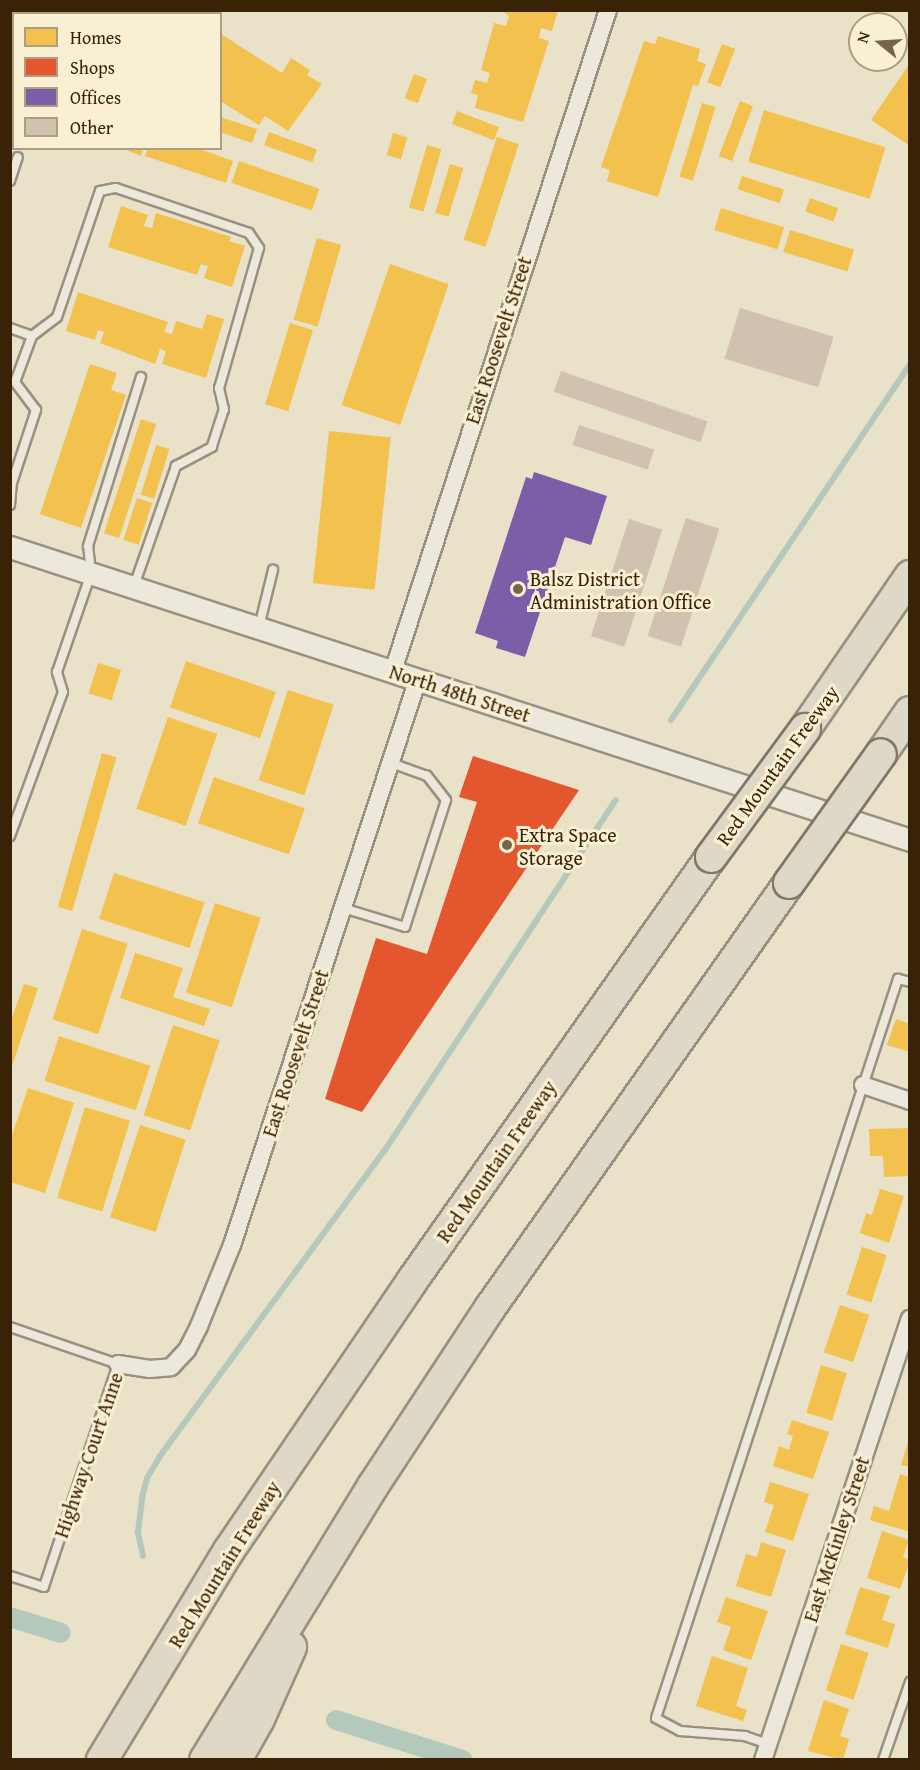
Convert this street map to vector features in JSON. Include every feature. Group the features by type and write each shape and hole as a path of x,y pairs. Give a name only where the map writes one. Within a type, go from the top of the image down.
{"highway":[{"name":"Red Mountain Freeway","path":"102,1760 228,1552 412,1281 805,729 909,576"},
{"path":"205,1760 336,1544 516,1270 909,712"},
{"path":"881,754 909,717"},
{"path":"236,1760 259,1719 336,1544"}],"street":[{"name":"East Roosevelt Street","path":"393,671 608,10"},
{"name":"North 48th Street","path":"10,547 909,840"},
{"name":"East Roosevelt Street","path":"118,1364 150,1369 171,1367 187,1350 232,1245 418,679"},
{"path":"863,1085 909,1101"},
{"name":"East McKinley Street","path":"766,1752 909,1319"}],"lane":[{"path":"10,181 18,157"},
{"path":"10,505 12,483 36,410 15,382 32,336 57,317 100,191 116,188 249,233 259,248 219,388 225,409 212,447 176,466 134,587"},
{"path":"10,328 32,336"},
{"path":"10,836 63,692 57,672 91,573 88,546 141,377"},
{"path":"259,627 273,570"},
{"path":"343,908 405,927 446,800 427,776 391,763"},
{"path":"766,1752 745,1736 680,1731 656,1718 898,979 909,982"},
{"name":"Highway Court Anne","path":"10,1327 118,1364 44,1587 10,1576"},
{"path":"883,1760 909,1682"}],"building: Homes":[{"path":"22,10 48,10 34,12 22,12"},
{"path":"112,10 177,10 176,12"},
{"path":"501,10 558,10 552,31 541,28 539,38 549,41 523,122 475,108 478,95 471,93 475,80 487,83 490,73 481,70 494,23 506,26 509,16"},
{"path":"222,35 282,73 291,58 310,70 307,75 322,84 288,131 265,116 259,125 222,102"},
{"path":"658,36 700,49 697,61 706,64 698,86 693,85 658,197 607,181 610,170 601,167 644,41 655,44"},
{"path":"722,44 735,49 720,87 707,82"},
{"path":"910,63 910,146 871,120 904,72 908,72"},
{"path":"414,74 427,79 418,103 405,98"},
{"path":"12,76 12,112 10,112"},
{"path":"740,101 753,106 732,161 719,156"},
{"path":"702,103 715,107 693,181 679,177"},
{"path":"764,110 885,147 870,199 748,162"},
{"path":"457,111 499,127 494,140 452,124"},
{"path":"222,118 257,129 252,143 222,133"},
{"path":"269,132 317,149 312,163 264,145"},
{"path":"393,133 407,137 401,159 387,155"},
{"path":"497,137 519,144 486,247 464,240"},
{"path":"427,145 441,149 424,212 409,207"},
{"path":"126,150 142,150 141,156"},
{"path":"147,150 203,150 233,161 226,183 145,156"},
{"path":"239,161 319,189 312,210 232,183"},
{"path":"450,164 463,168 448,217 435,213"},
{"path":"742,176 784,190 780,203 738,189"},
{"path":"810,198 838,208 833,221 805,211"},
{"path":"121,206 148,215 144,226 152,228 156,213 231,237 229,241 245,246 232,287 204,278 208,266 201,264 197,275 108,247"},
{"path":"721,208 784,227 777,249 714,230"},
{"path":"790,230 854,250 847,272 783,252"},
{"path":"317,238 341,245 318,327 294,320"},
{"path":"390,264 449,284 400,425 341,405"},
{"path":"78,292 168,322 164,332 172,334 176,321 202,329 207,314 224,319 206,378 162,364 166,351 160,349 155,364 100,343 104,332 98,330 95,340 66,331"},
{"path":"290,323 313,330 288,411 265,404"},
{"path":"90,364 117,373 111,390 126,395 81,528 40,514"},
{"path":"141,419 156,424 119,538 104,533"},
{"path":"329,431 391,437 375,590 313,583"},
{"path":"156,445 169,449 154,499 141,495"},
{"path":"137,498 152,503 139,545 123,540"},
{"path":"186,661 276,692 260,738 170,707"},
{"path":"98,663 121,670 112,701 89,694"},
{"path":"288,690 334,705 304,795 259,780"},
{"path":"168,717 217,734 186,826 136,809"},
{"path":"102,753 116,757 72,911 58,907"},
{"path":"214,777 305,808 289,855 198,823"},
{"path":"114,873 204,902 190,948 99,919"},
{"path":"215,903 261,918 232,1007 186,992"},
{"path":"82,929 128,944 98,1034 53,1019"},
{"path":"135,953 183,968 173,997 210,1009 204,1026 120,998"},
{"path":"24,984 38,988 11,1069 10,1023"},
{"path":"896,1019 910,1024 910,1052 887,1045"},
{"path":"173,1025 220,1040 190,1130 144,1115"},
{"path":"59,1036 150,1066 136,1110 44,1081"},
{"path":"28,1088 74,1103 45,1193 10,1182 10,1141"},
{"path":"85,1107 130,1121 102,1212 57,1198"},
{"path":"140,1125 186,1140 156,1232 110,1217"},
{"path":"910,1128 910,1176 884,1177 883,1156 870,1156 869,1129"},
{"path":"880,1189 904,1196 889,1243 860,1233 866,1213 872,1215"},
{"path":"862,1247 887,1255 871,1303 847,1295"},
{"path":"840,1305 869,1315 853,1362 824,1352"},
{"path":"821,1365 847,1373 832,1421 806,1413"},
{"path":"792,1420 829,1432 813,1479 773,1466 779,1446 789,1450 793,1436 787,1434"},
{"path":"910,1439 910,1467 901,1465"},
{"path":"900,1474 910,1477 910,1532 870,1520 874,1506 889,1511"},
{"path":"770,1482 809,1494 793,1541 765,1532 774,1505 764,1502"},
{"path":"882,1531 909,1540 903,1557 910,1560 900,1589 867,1578"},
{"path":"761,1542 786,1550 771,1597 736,1586 746,1554 757,1557"},
{"path":"860,1587 890,1596 882,1620 895,1624 888,1648 845,1634"},
{"path":"726,1597 768,1611 751,1660 723,1650 731,1627 717,1622"},
{"path":"841,1644 869,1653 853,1700 826,1691"},
{"path":"712,1656 748,1668 736,1706 747,1710 743,1721 696,1706"},
{"path":"824,1700 849,1709 840,1736 849,1739 843,1760 808,1751"}],"building: Shops":[{"path":"473,756 579,790 362,1112 325,1099 376,938 427,954 477,802 459,797"}],"building: Offices":[{"name":"Balsz District Administration Office","path":"534,472 607,496 591,545 565,537 525,657 496,648 498,641 475,633 526,477 532,479"}],"building: Other":[{"path":"740,308 834,337 818,387 725,359"},
{"path":"561,371 708,421 700,442 554,392"},
{"path":"579,425 654,449 648,469 573,445"},
{"path":"686,518 719,529 681,647 648,636"},
{"path":"629,519 662,530 624,647 591,636"}],"waterway":[{"path":"671,720 910,364"},
{"path":"143,1556 138,1532 142,1497 147,1478 160,1456 385,1150 616,800"},
{"path":"10,1617 61,1633"},
{"path":"336,1720 463,1760"}],"place":[{"name":"Balsz District Administration Office","path":"518,589"},
{"name":"Extra Space Storage","path":"507,845"}]}
